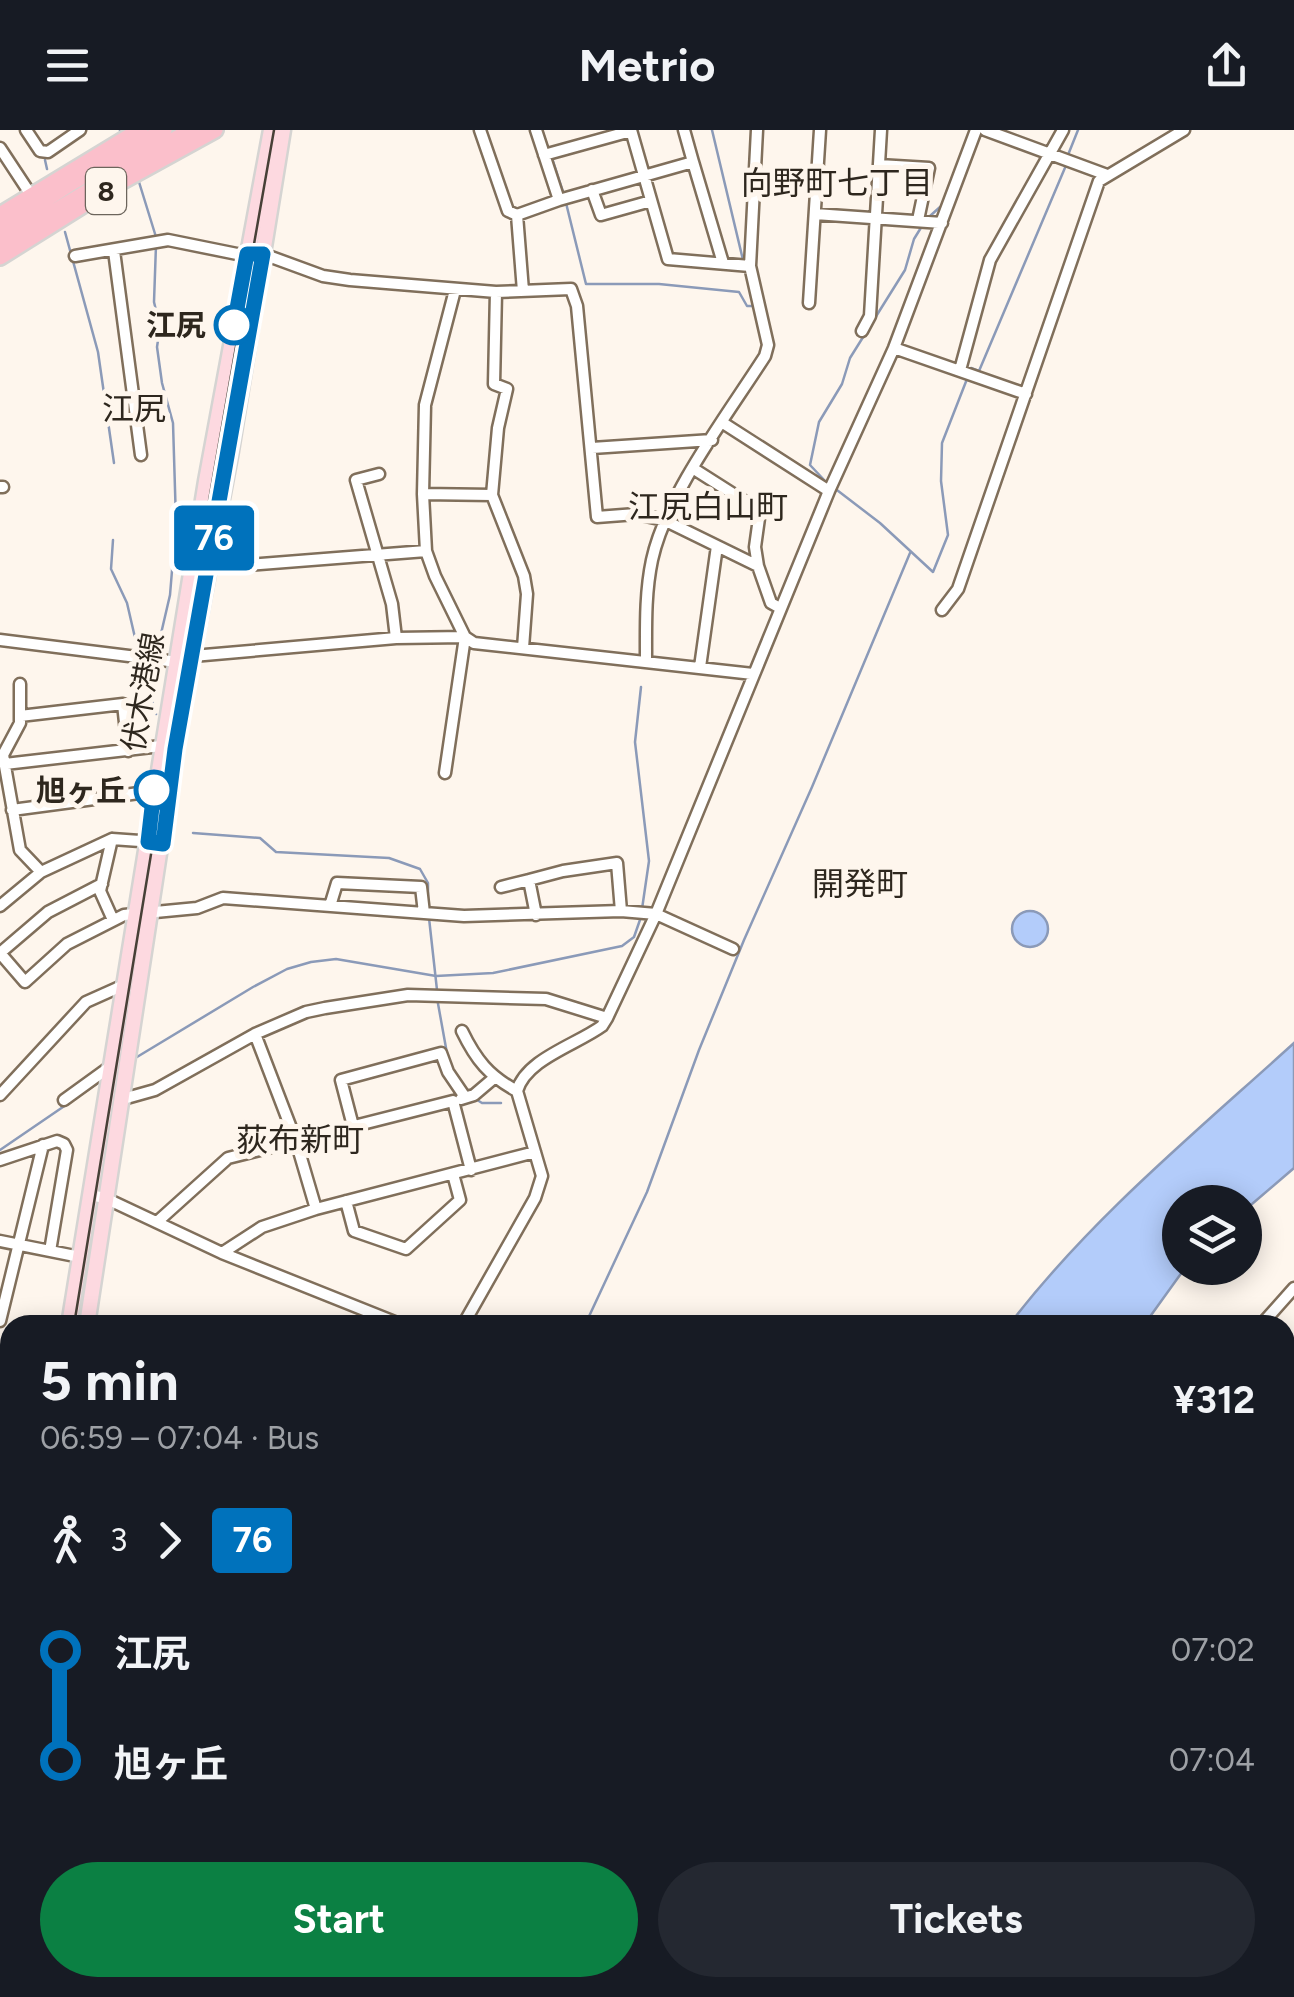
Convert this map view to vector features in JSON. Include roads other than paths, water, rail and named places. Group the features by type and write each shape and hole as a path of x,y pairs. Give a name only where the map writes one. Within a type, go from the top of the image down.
{"highway":[{"name":"8","path":"0,216 140,130"},
{"name":"8","path":"0,244 164,130"},
{"name":"8","path":"0,229 121,162 191,130"},
{"name":"8","path":"0,256 215,130"}],"main road":[{"name":"伏木港線","path":"71,1315 80,1257 122,1100 143,912 193,656 263,254 272,132"},
{"name":"伏木港線","path":"155,843 154,790 247,254 272,132"},
{"name":"伏木港線","path":"87,1315 111,1066 124,985 143,912"}],"street":[{"path":"26,130 40,151 48,152 80,130"},
{"path":"480,130 508,212 517,215 693,162"},
{"path":"536,130 564,198"},
{"path":"548,154 631,130 668,260 750,266"},
{"path":"684,130 723,263"},
{"path":"646,661 646,603 652,558 664,520 765,356 768,345 750,266 757,130"},
{"path":"809,303 820,130"},
{"path":"862,331 870,316 881,130"},
{"path":"469,1315 535,1198 542,1176 517,1091 520,1081 531,1069 593,1032 607,1018 656,914 829,491 894,348 976,130"},
{"path":"985,130 1107,175"},
{"path":"960,370 990,260 1063,130"},
{"path":"942,610 958,589 1099,181 1184,130"},
{"path":"0,148 30,195"},
{"path":"879,165 929,168 918,220"},
{"path":"592,190 600,215 651,201"},
{"path":"815,214 942,223"},
{"path":"517,215 522,291"},
{"path":"75,256 156,240 263,254 323,276 455,290 571,290 578,306 597,517 636,514 664,520 758,566"},
{"path":"114,251 141,455"},
{"path":"455,290 426,405 423,494 426,551 434,576 465,637 474,643 753,674"},
{"path":"496,292 494,384 507,389 498,428 492,496 524,576 527,594 523,648"},
{"path":"894,348 1026,394"},
{"path":"723,423 829,491"},
{"path":"592,448 712,440"},
{"path":"694,469 760,511 755,547 758,566 772,604 780,608"},
{"path":"379,474 356,480 392,604 396,638"},
{"path":"423,494 492,496"},
{"path":"700,667 717,546"},
{"path":"208,568 426,551"},
{"path":"0,640 177,662 193,656 396,638 465,637"},
{"path":"444,774 465,637"},
{"path":"20,684 20,716 4,755 5,764 20,850 41,872"},
{"path":"20,716 123,704 128,750"},
{"path":"5,764 162,746"},
{"path":"12,810 154,790"},
{"path":"112,839 100,891 113,920"},
{"path":"2,901 41,872 112,839 155,843"},
{"path":"502,887 563,871 617,863 620,911"},
{"path":"528,880 536,915"},
{"path":"330,906 337,883 421,887 424,913"},
{"path":"102,884 48,912 0,953 25,982 68,944 113,920 143,912 196,908 224,898 424,913 656,914 733,949"},
{"path":"0,1095 86,1002 124,985"},
{"path":"122,1100 156,1090 254,1034 306,1012 408,995 546,999 607,1018"},
{"path":"462,1031 475,1058 494,1078 517,1091"},
{"path":"254,1034 296,1141 316,1209"},
{"path":"353,1126 341,1080 441,1054 459,1099 471,1170"},
{"path":"64,1100 111,1066"},
{"path":"156,1222 228,1158 474,1095 494,1078"},
{"path":"0,1160 57,1141 64,1144 67,1150 50,1251"},
{"path":"2,1315 44,1145"},
{"path":"222,1253 262,1227 316,1209 535,1152"},
{"path":"346,1202 354,1231 406,1249 460,1200 453,1174"},
{"path":"98,1196 222,1253 377,1315"},
{"path":"0,1241 80,1257"},
{"path":"1270,1315 1294,1288"}],"water":[{"path":"1030,911 1042,917 1048,929 1042,941 1030,947 1018,941 1012,929 1018,917"},
{"path":"1294,1043 1294,1168 1262,1195 1262,1185 1162,1185 1162,1285 1173,1285 1151,1315 1017,1315 1109,1213"}],"waterway":[{"path":"542,130 548,148"},
{"path":"712,130 743,260"},
{"path":"1068,155 1078,130"},
{"path":"551,155 564,195"},
{"path":"45,160 47,169"},
{"path":"970,371 979,371 1067,163"},
{"path":"139,182 156,237"},
{"path":"566,203 586,284 659,284 739,292 747,306 755,306"},
{"path":"930,216 940,207"},
{"path":"827,483 810,465 819,422 842,384 850,358 905,270 922,226"},
{"path":"65,232 98,352 114,463"},
{"path":"135,642 160,638 170,595 176,522 173,423 157,347 160,327 154,302 156,245"},
{"path":"833,487 880,523 933,572 948,535 941,481 942,443 967,379"},
{"path":"113,540 111,569 127,603 139,655"},
{"path":"590,1315 647,1192 744,940 910,553"},
{"path":"141,662 156,714"},
{"path":"641,687 635,742 649,861 642,909"},
{"path":"193,833 260,838 276,852 389,858 420,869 428,883 428,905"},
{"path":"132,1060 253,987 287,969 311,962 336,959 436,976 493,973 622,946 634,937 641,917"},
{"path":"429,918 437,990"},
{"path":"437,998 448,1059"},
{"path":"0,1150 101,1081"},
{"path":"474,1098 482,1103 501,1103"}],"tram line":[{"path":"76,1315 206,518 274,130"}],"place":[{"name":"江尻","path":"234,325"},
{"name":"旭ヶ丘","path":"154,790"}],"district":[{"name":"向野町七丁目","path":"837,183"},
{"name":"江尻","path":"134,409"},
{"name":"江尻白山町","path":"708,507"},
{"name":"開発町","path":"860,884"},
{"name":"荻布新町","path":"300,1140"}]}
